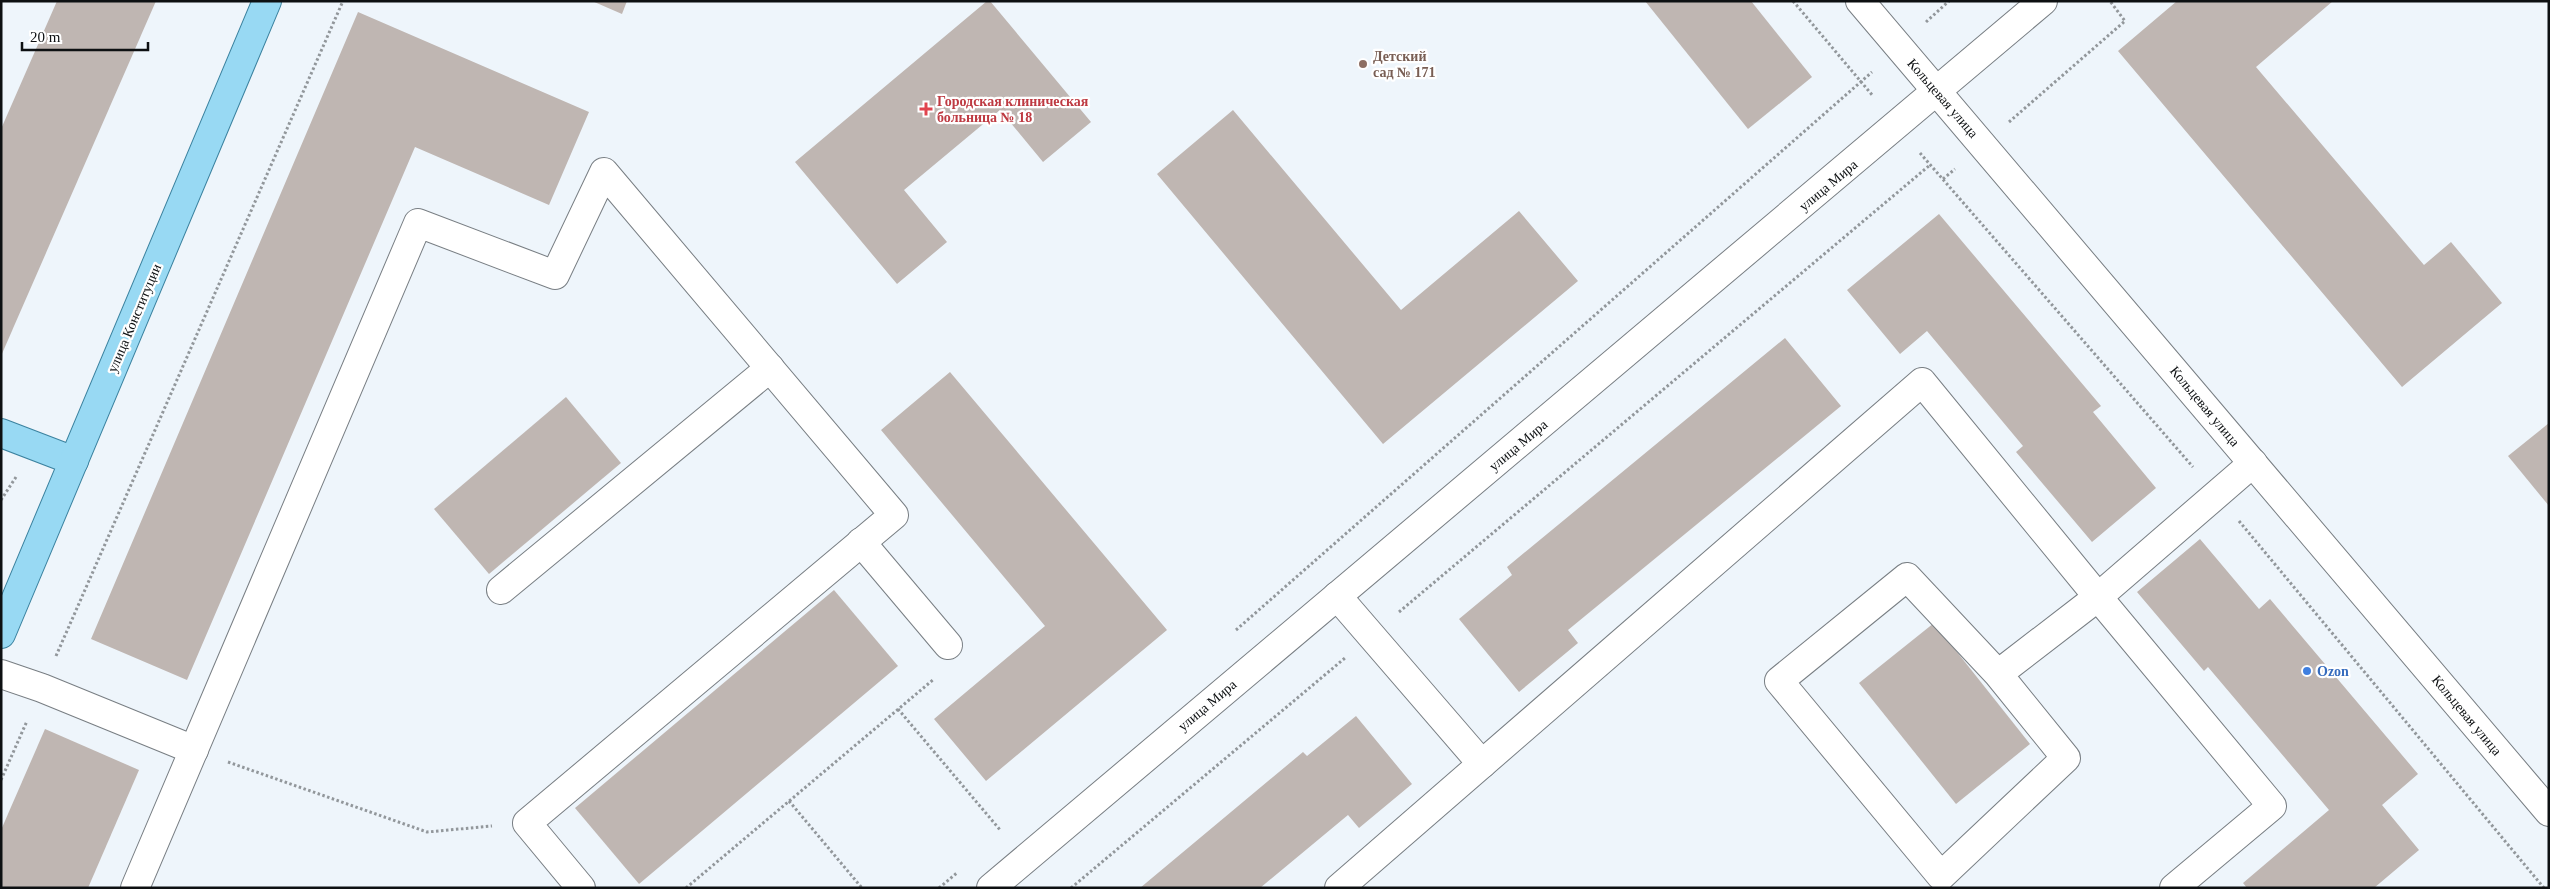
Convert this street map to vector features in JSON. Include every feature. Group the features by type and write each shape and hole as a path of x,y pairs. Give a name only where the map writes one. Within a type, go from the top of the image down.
{"main road":[{"name":"улица Конституции","path":"1,634 267,1"},
{"path":"1,433 74,461"}],"street":[{"name":"Кольцевая улица","path":"1860,1 2549,812"},
{"name":"улица Мира","path":"991,888 2043,1"},
{"path":"136,888 418,223 555,275 604,172 894,514 527,823 581,888"},
{"path":"501,590 770,368"},
{"path":"1339,888 1922,382 2098,598 2272,806 2174,888"},
{"path":"1998,674 2098,598 2252,463"},
{"path":"861,542 948,645"},
{"path":"1907,577 1998,674 2066,758 1940,876 1779,681 1907,577"},
{"path":"1337,596 1482,764"},
{"path":"1,674 42,688 194,750"}],"path":[{"path":"1,780 343,1"},
{"path":"1235,631 1861,82 1793,1"},
{"path":"1943,179 2125,21 2110,1"},
{"path":"1071,888 1930,165"},
{"path":"1,500 17,476"},
{"path":"686,888 958,658 948,645"},
{"path":"898,709 1004,834"},
{"path":"194,750 427,832 527,823"},
{"path":"789,801 862,888"},
{"path":"939,888 960,870"}],"building":[{"path":"57,1 156,1 1,356 1,129"},
{"path":"592,1 627,1 622,14"},
{"path":"987,1 990,1 1091,122 1043,162 1000,110 904,190 947,242 897,284 795,162"},
{"path":"1645,1 1751,1 1812,77 1748,129"},
{"path":"2177,1 2333,1 2256,67 2424,265 2451,242 2502,303 2402,387 2118,51"},
{"path":"358,12 589,112 549,205 415,147 187,680 91,639"},
{"path":"1233,110 1401,310 1519,211 1578,281 1383,444 1157,174"},
{"path":"1939,214 2101,406 2093,412 2156,488 2092,542 2016,452 2023,446 1927,331 1900,354 1847,290"},
{"path":"1785,338 1841,406 1568,630 1578,643 1519,692 1459,619 1512,575 1507,567"},
{"path":"950,372 1167,630 986,781 934,719 1045,626 881,430"},
{"path":"566,397 621,463 489,574 434,509"},
{"path":"2549,423 2549,506 2508,456"},
{"path":"2200,539 2259,609 2270,599 2418,774 2382,805 2419,850 2374,888 2247,888 2243,883 2329,810 2208,667 2204,671 2137,592"},
{"path":"834,590 898,666 639,884 575,808"},
{"path":"1934,623 2030,744 1956,804 1859,683"},
{"path":"1356,716 1412,784 1359,828 1348,815 1260,888 1140,888 1303,752 1307,756"},
{"path":"45,729 139,770 88,888 1,888 1,830"}],"place":[{"name":"Детский сад № 171","path":"1363,64"},
{"name":"Городская клиническая больница № 18","path":"926,109"},
{"name":"Ozon","path":"2307,671"}]}
